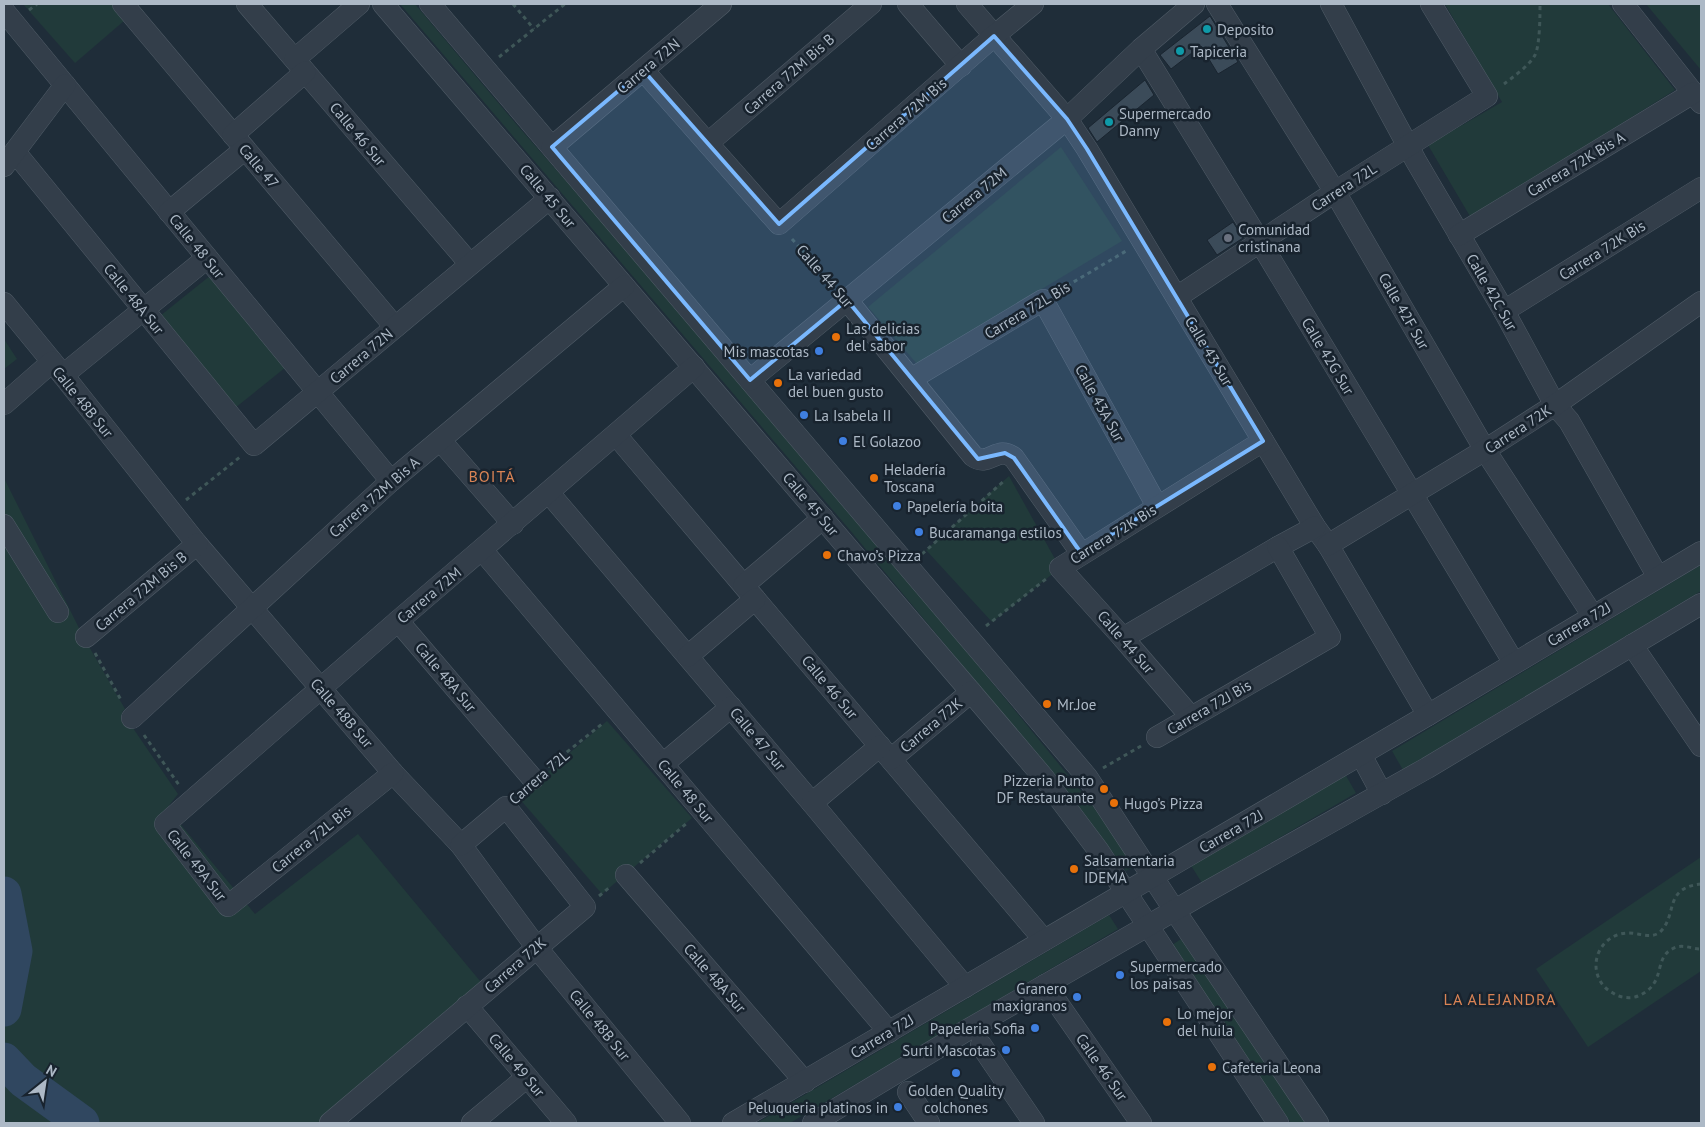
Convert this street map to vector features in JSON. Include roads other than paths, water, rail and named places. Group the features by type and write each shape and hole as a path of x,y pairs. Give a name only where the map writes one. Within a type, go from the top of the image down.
{"street":[{"name":"Calle 47","path":"123,4 395,327"},
{"name":"Calle 46 Sur","path":"247,4 470,264"},
{"path":"169,212 239,142 300,66 359,4"},
{"name":"Calle 45 Sur","path":"383,4 823,518 1068,809 1098,850 1278,1123"},
{"path":"430,4 1087,777 1318,1123"},
{"name":"Carrera 72N","path":"552,147 721,4"},
{"name":"Carrera 72M Bis B","path":"708,143 871,4"},
{"path":"908,4 961,66"},
{"name":"Calle 43 Sur","path":"967,4 1066,119 1143,240 1315,527 1328,545 1428,715"},
{"name":"Carrera 72M Bis","path":"708,143 780,224 1033,4"},
{"name":"Carrera 72M","path":"750,380 1066,119 1141,49 1194,4"},
{"name":"Calle 42F Sur","path":"1217,4 1335,192 1485,450 1593,616"},
{"name":"Calle 42C Sur","path":"1331,4 1407,146 1504,311 1555,405 1569,421 1658,577"},
{"name":"Carrera 72L","path":"1177,297 1335,192 1487,96 1431,4"},
{"path":"1623,4 1697,98"},
{"name":"Calle 48 Sur","path":"4,11 391,481"},
{"name":"Calle 42G Sur","path":"1141,49 1514,663"},
{"path":"643,70 708,143"},
{"path":"9,159 66,86"},
{"name":"Carrera 72K Bis A","path":"1459,235 1697,98"},
{"name":"Calle 48A Sur","path":"9,159 144,310 254,445"},
{"name":"Carrera 72K Bis","path":"1504,311 1701,188"},
{"name":"Carrera 72N","path":"254,445 550,198"},
{"path":"4,404 144,310 207,258"},
{"name":"Carrera 72M Bis A","path":"132,718 391,481 624,286"},
{"name":"Calle 44 Sur","path":"846,300 973,456 984,460 1000,453 1005,453 1014,458 1019,468 1081,553"},
{"name":"Carrera 72L Bis","path":"911,379 1043,300"},
{"name":"Calle 43A Sur","path":"1043,300 1157,506"},
{"name":"Carrera 72K","path":"1328,545 1485,450 1555,405 1701,302"},
{"name":"Calle 48B Sur","path":"4,303 197,544 393,773 461,845 537,948 680,1123"},
{"name":"Carrera 72M","path":"165,824 694,367"},
{"name":"Calle 46 Sur","path":"616,434 1044,940"},
{"path":"440,440 513,524"},
{"name":"Carrera 72K Bis","path":"1060,568 1081,553 1263,441"},
{"name":"Calle 47 Sur","path":"549,492 966,987"},
{"path":"688,656 823,518"},
{"path":"4,525 58,612"},
{"path":"1124,638 1278,546 1315,527"},
{"name":"Carrera 72M Bis B","path":"86,638 197,544"},
{"name":"Carrera 72J Bis","path":"1157,737 1330,637 1278,546"},
{"name":"Calle 48 Sur","path":"482,550 889,1032"},
{"name":"Carrera 72J","path":"733,1123 1428,715 1701,552"},
{"name":"Calle 44 Sur","path":"1060,568 1192,717"},
{"path":"813,1123 1045,985 1382,794 1701,604"},
{"name":"Calle 48A Sur","path":"398,621 533,779"},
{"path":"1632,645 1701,746"},
{"name":"Carrera 72K","path":"812,803 971,692"},
{"path":"663,764 731,707"},
{"path":"1360,754 1382,794"},
{"name":"Carrera 72L Bis","path":"228,906 393,773"},
{"name":"Carrera 72L","path":"461,845 506,807 585,907"},
{"name":"Calle 49A Sur","path":"165,824 228,906"},
{"name":"Calle 48A Sur","path":"626,875 804,1082"},
{"name":"Carrera 72K","path":"330,1123 585,907"},
{"name":"Calle 46 Sur","path":"1045,985 1141,1123"},
{"name":"Calle 49 Sur","path":"467,1006 566,1123"},
{"path":"980,1045 1034,1123"},
{"path":"472,1123 527,1077"},
{"path":"908,1092 929,1123"}],"waterway":[{"path":"4,894 15,951 4,1009"},
{"path":"4,1060 23,1080 82,1123"}],"place":[{"name":"Deposito","path":"1207,29"},
{"name":"Tapiceria","path":"1180,51"},
{"name":"Supermercado Danny","path":"1109,122"},
{"name":"Comunidad cristinana","path":"1228,238"},
{"name":"Las delicias del sabor","path":"836,337"},
{"name":"Mis mascotas","path":"819,351"},
{"name":"La variedad del buen gusto","path":"778,383"},
{"name":"La Isabela II","path":"804,415"},
{"name":"El Golazoo","path":"843,441"},
{"name":"Heladería Toscana","path":"874,478"},
{"name":"Papelería boita","path":"897,506"},
{"name":"Bucaramanga estilos","path":"919,532"},
{"name":"Chavo’s Pizza","path":"827,555"},
{"name":"Mr.Joe","path":"1047,704"},
{"name":"Pizzeria Punto DF Restaurante","path":"1104,789"},
{"name":"Hugo’s Pizza","path":"1114,803"},
{"name":"Salsamentaria IDEMA","path":"1074,869"},
{"name":"Supermercado los paisas","path":"1120,975"},
{"name":"Granero maxigranos","path":"1077,997"},
{"name":"Lo mejor del huila","path":"1167,1022"},
{"name":"Papeleria Sofia","path":"1035,1028"},
{"name":"Surti Mascotas","path":"1006,1050"},
{"name":"Cafeteria Leona","path":"1212,1067"},
{"name":"Golden Quality colchones","path":"956,1073"},
{"name":"Peluqueria platinos in","path":"898,1107"}],"district":[{"name":"BOITÁ","path":"492,476"},
{"name":"LA ALEJANDRA","path":"1500,999"}]}
